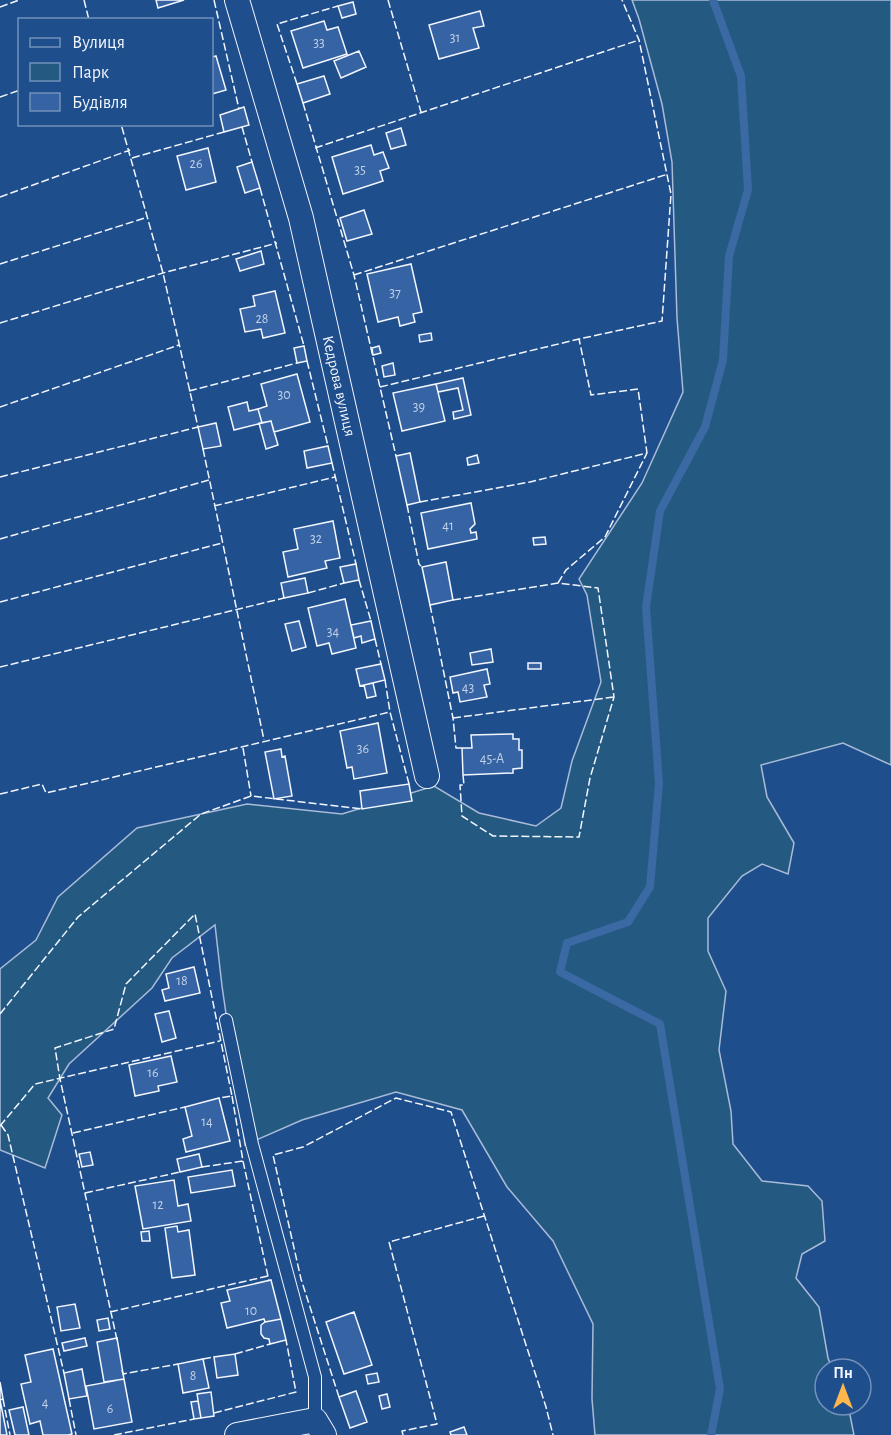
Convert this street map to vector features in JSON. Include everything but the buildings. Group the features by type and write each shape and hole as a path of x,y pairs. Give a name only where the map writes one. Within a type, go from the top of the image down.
{"street":[{"name":"Кедрова вулиця","path":"237,0 301,218 427,776"},
{"path":"237,1435 320,1427"}],"lane":[{"path":"226,1020 252,1144 315,1377 320,1427"}],"green space":[{"path":"632,0 891,0 891,765 843,743 761,765 767,797 794,843 788,874 762,864 742,876 708,918 708,951 726,991 719,1050 731,1111 733,1144 762,1181 808,1186 822,1201 825,1241 802,1254 796,1278 819,1307 828,1357 813,1357 813,1417 850,1417 854,1435 595,1435 592,1399 593,1324 553,1241 507,1187 462,1110 396,1092 302,1120 245,1145 215,925 172,958 152,988 69,1064 48,1098 62,1115 45,1168 0,1150 0,969 36,940 58,897 137,828 247,804 342,814 434,786 479,813 536,826 561,808 572,761 601,682 587,595 579,579 642,483 683,392 677,318 672,162 662,104"}],"waterway":[{"path":"711,1435 720,1389 660,1024 560,972 567,943 628,922 650,887 659,783 646,607 660,511 705,427 723,360 729,256 748,190 741,76 713,0"}],"fence":[{"path":"0,7 19,0"},
{"path":"84,0 88,18"},
{"path":"214,0 239,109"},
{"path":"388,0 421,112"},
{"path":"380,387 662,321 671,194 639,40 622,0"},
{"path":"297,84 277,24 338,6"},
{"path":"315,148 639,40"},
{"path":"0,97 18,91"},
{"path":"303,103 354,275 396,456"},
{"path":"0,477 198,427 163,273 122,126"},
{"path":"242,127 252,162"},
{"path":"132,158 224,132"},
{"path":"0,197 130,150"},
{"path":"354,275 668,174"},
{"path":"260,188 304,346"},
{"path":"0,264 148,217"},
{"path":"0,323 163,273 277,243"},
{"path":"420,502 530,482 647,453 638,389 591,395 579,339"},
{"path":"0,407 179,345"},
{"path":"307,361 328,446"},
{"path":"189,391 297,363"},
{"path":"203,449 264,740"},
{"path":"558,583 566,570 605,537 647,453"},
{"path":"332,463 356,564"},
{"path":"214,506 335,477"},
{"path":"0,539 209,480"},
{"path":"407,505 419,564 422,567"},
{"path":"0,602 222,543"},
{"path":"359,580 371,621"},
{"path":"308,593 344,583"},
{"path":"453,600 558,583 598,588 614,697 590,778 579,837 493,836 462,816 460,785 464,785 463,775"},
{"path":"0,667 284,598"},
{"path":"430,605 453,718 456,748 462,748"},
{"path":"375,639 381,664"},
{"path":"385,680 390,712 409,784"},
{"path":"453,718 614,697"},
{"path":"0,794 42,784 46,793 390,712"},
{"path":"243,748 251,796"},
{"path":"0,1014 78,917 201,814 251,796 362,809"},
{"path":"117,1340 55,1048 114,1029 126,984 195,914 232,1096 219,1098"},
{"path":"0,1126 35,1084 220,1041"},
{"path":"232,1096 243,1161 269,1281"},
{"path":"339,1397 301,1279 273,1155 303,1147 396,1098 451,1112 553,1435"},
{"path":"73,1133 185,1107"},
{"path":"1,1125 8,1135 64,1373"},
{"path":"202,1167 243,1161"},
{"path":"85,1193 180,1172"},
{"path":"403,1435 402,1431 437,1424 389,1242 484,1216"},
{"path":"110,1312 268,1276"},
{"path":"214,1413 296,1392 286,1340"},
{"path":"235,1354 270,1344"},
{"path":"203,1359 214,1357"},
{"path":"122,1370 123,1374 178,1364"},
{"path":"3,1399 10,1435"},
{"path":"69,1399 76,1435"},
{"path":"114,1435 194,1419"}]}
